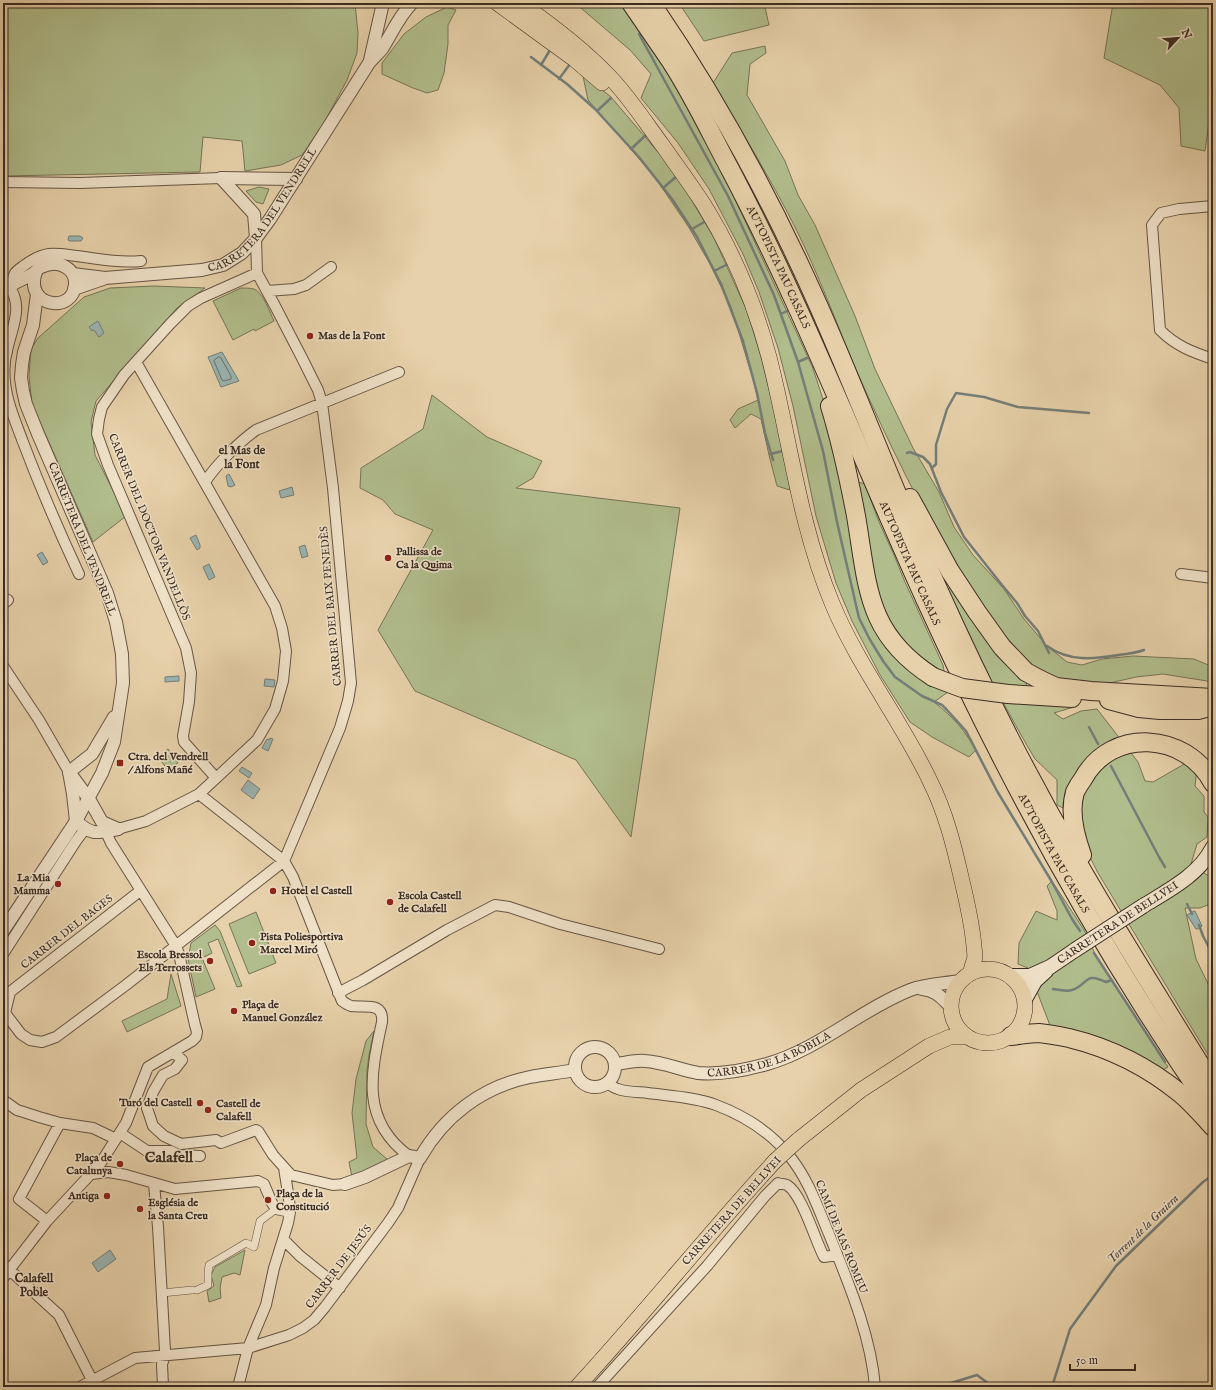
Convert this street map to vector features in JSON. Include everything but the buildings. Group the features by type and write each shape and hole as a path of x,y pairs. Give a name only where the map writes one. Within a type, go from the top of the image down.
{"highway":[{"name":"AUTOPISTA PAU CASALS","path":"631,3 671,62 712,136 769,247 926,601 955,664 1001,756 1109,951 1213,1112"},
{"name":"AUTOPISTA PAU CASALS","path":"651,3 677,41 714,101 767,197 819,307 938,589 977,672 1026,768 1091,886 1213,1083"},
{"path":"812,342 817,368 830,406 847,472 865,573 874,609 893,643 907,657 933,677 962,688 1008,694 1112,700 1139,708 1160,710 1198,710 1213,706"},
{"path":"867,419 950,572 1002,647 1026,672 1056,687 1091,691 1213,698"},
{"path":"1091,886 1089,871 1075,837 1072,817 1075,792 1086,773 1100,758 1122,745 1136,742 1161,743 1171,746 1190,756 1206,772 1213,783"},
{"path":"1011,1036 1039,1033 1061,1036 1092,1045 1134,1062 1181,1094 1213,1127"}],"main road":[{"path":"497,3 592,73 613,92 662,145"},
{"path":"520,3 568,38 609,76 632,101 706,208 735,263 750,300 768,355 778,394 803,511 820,572 841,623 854,649 905,734 930,780 941,805 954,845 973,935 975,957 965,977 953,993 951,1011 957,1027 966,1037 981,1043 989,1044 1001,1042 1011,1036 1022,1023 1025,1015 1025,999 1020,986 1011,976 994,969 982,969 965,977"},
{"name":"CARRETERA DE BELLVEI","path":"1011,976 1030,976 1050,967 1185,879 1204,862 1213,847"},
{"name":"CARRETERA DE BELLVEI","path":"1185,879 1213,868"},
{"path":"973,935 981,955 994,969"},
{"name":"CARRETERA DE BELLVEI","path":"1025,999 1035,982 1050,967"},
{"name":"CARRETERA DE BELLVEI","path":"929,1046 942,1033 951,1011"},
{"name":"CARRETERA DE BELLVEI","path":"577,1387 616,1344 733,1206 775,1161 798,1140 861,1090 929,1046 950,1038 966,1037"}],"street":[{"name":"CARRETERA DEL VENDRELL","path":"369,63 383,3"},
{"name":"CARRETERA DEL VENDRELL","path":"73,274 105,278 202,270 223,264 242,253 256,238 270,219 369,63 382,49 402,15 412,3"},
{"path":"3,182 80,183 222,178 296,178"},
{"path":"222,178 254,214 256,238"},
{"path":"1213,206 1179,209 1161,214 1152,225 1160,330 1170,340 1180,346 1191,352 1213,359"},
{"name":"CARRER DEL BAIX PENEDÈS","path":"4,1013 21,1034 30,1040 42,1042 50,1040 78,1021 284,861 340,728 348,702 351,682 333,488 322,403 318,390 257,273 256,238"},
{"path":"8,285 14,272 26,264 49,254 61,254 114,261 141,261"},
{"path":"51,263 57,263 63,265 73,274 75,284 72,295 63,302 51,304 41,298 36,291 33,280 40,267 51,263"},
{"path":"267,291 294,289 306,285 331,267"},
{"path":"8,285 36,272"},
{"name":"CARRER DEL DOCTOR VANDELLÒS","path":"216,778 184,742 183,736 189,702 191,673 186,648 108,465 97,434 102,407 124,375 170,324 188,306 201,298 257,273"},
{"name":"CARRETERA DEL VENDRELL","path":"74,289 105,278"},
{"path":"8,285 24,285 36,291"},
{"path":"8,285 16,299 17,313 6,352 4,372 9,404 30,461 79,574"},
{"name":"CARRETERA DEL VENDRELL","path":"3,931 80,825 88,799 102,773 114,742 123,683 122,654 116,622 106,594 26,404 23,391 21,378 24,352 33,325 36,291"},
{"name":"CARRETERA DEL VENDRELL","path":"33,325 51,304"},
{"path":"80,825 98,833 146,821 199,794 257,740 275,709 283,680 286,650 282,628 275,606 136,362"},
{"path":"205,482 243,441 256,430 294,416 399,372"},
{"path":"1181,574 1213,578"},
{"path":"3,666 39,720 69,772 102,822 111,829"},
{"path":"69,772 92,754 104,736 120,706"},
{"path":"3,954 76,841 80,825 69,772"},
{"path":"199,794 284,861 293,877 342,1002 349,1006 373,1007 381,1013 382,1022 372,1075 373,1101 378,1120 401,1150 414,1157"},
{"path":"3,1278 6,1266 100,1164 126,1123 148,1068 196,1037 197,1032 176,946 111,843 111,829"},
{"name":"CARRER DEL BAGES","path":"4,1013 7,994 140,891"},
{"path":"338,994 447,930 495,905 509,907 560,924 659,949"},
{"name":"CARRER DE LA BÒBILA","path":"615,1064 646,1061 698,1073 712,1073 768,1064 809,1046 875,1006 911,990 927,984 944,984 965,977"},
{"path":"911,990 925,989 935,991 941,996 951,1011"},
{"path":"594,1047 602,1048 608,1051 615,1064 614,1074 610,1081 597,1088 581,1082 577,1076 576,1061 579,1055 586,1049 594,1047"},
{"path":"173,1052 182,1060 175,1069 163,1074 153,1092 147,1108 153,1126 164,1136 181,1144 216,1140 221,1143 254,1130 258,1131 269,1149 291,1175 334,1184 345,1184 414,1157 457,1112 493,1089 513,1081 576,1070"},
{"name":"CAMÍ DE MAS ROMEU","path":"607,1083 618,1089 681,1097 714,1104 753,1122 780,1145 792,1159 805,1179 837,1255 863,1326 874,1370 875,1387"},
{"path":"3,1100 17,1110 39,1118 93,1128 118,1136 147,1151 171,1151 179,1155 200,1156"},
{"path":"47,1221 19,1199 60,1123"},
{"path":"179,1155 181,1144"},
{"name":"CARRER DE JESÚS","path":"80,1387 134,1358 248,1348 289,1335 303,1328 314,1320 340,1288 398,1208 414,1157"},
{"path":"238,1387 248,1348 266,1305 274,1268 288,1223 290,1212 284,1168"},
{"path":"92,1174 108,1172 126,1175 175,1189 258,1181 264,1184 276,1209 290,1212"},
{"path":"154,1184 162,1292 165,1356 162,1364 164,1387"},
{"path":"597,1387 702,1272 765,1196 778,1184 786,1184 796,1194 824,1257 837,1255"},
{"path":"162,1292 195,1290 208,1285 209,1265 246,1243 254,1247 260,1222 276,1209"},
{"path":"283,1239 300,1256 340,1288"},
{"path":"6,1266 59,1315 92,1380"}],"green space":[{"path":"3,3 355,3 358,33 357,53 347,80 324,123 302,155 281,165 245,171 242,141 203,137 200,172 3,176"},
{"path":"575,3 622,3 678,85 716,158 812,366 830,422 844,478 865,484 879,522 943,665 948,692 934,702 958,724 971,742 976,750 969,757 932,737 910,722 880,675 852,621 836,583 816,516 793,406 778,348 759,292 743,254 709,189 678,143 641,98 651,74 630,50"},
{"path":"679,3 764,3 769,25 704,41"},
{"path":"1113,3 1213,3 1213,123 1209,122 1205,151 1181,146 1179,108 1160,85 1104,58"},
{"path":"447,7 456,10 448,25 448,44 444,73 438,90 427,93 382,74 382,63 404,34 426,17"},
{"path":"765,46 766,53 750,64 747,95 785,161 798,195 815,225 855,316 875,369 913,448 939,492 954,527 973,555 1004,589 1024,619 1047,646 1067,662 1082,665 1102,659 1133,656 1194,659 1213,667 1213,686 1207,681 1163,674 1136,677 1097,686 1028,679 1025,689 1068,702 1074,707 1054,713 1063,719 1081,711 1097,709 1138,762 1145,781 1153,782 1186,763 1197,769 1195,786 1204,796 1204,812 1208,817 1207,837 1197,844 1191,864 1207,875 1213,874 1213,903 1200,908 1185,908 1196,959 1213,994 1213,1063 1098,873 1087,851 1079,816 1057,805 1057,780 1035,759 993,684 948,589 962,579 920,504 882,426 795,227 745,136 713,83 732,53"},
{"path":"583,76 610,96 664,159 688,194 714,238 747,311 761,357 782,441 790,490 777,486 761,419 751,414 735,428 730,420 738,409 758,400 731,307 710,264 688,226 654,176 588,100"},
{"path":"259,187 269,189 263,204 256,202 246,191"},
{"path":"154,286 205,288 177,308 96,401 91,422 95,455 126,516 93,542 32,404 29,376 31,349 38,338 84,297 110,288"},
{"path":"241,288 254,289 260,294 274,321 233,340 213,301"},
{"path":"432,395 487,437 542,461 533,478 516,488 680,508 631,837 576,760 415,691 378,630 433,530 395,514 383,500 360,488 361,468 423,429"},
{"path":"168,749 178,763 168,770 158,757"},
{"path":"1052,881 1084,930 1097,958 1168,1067 1163,1070 1051,1028 1028,968 1018,964 1019,943 1036,911 1057,920 1057,911 1047,886"},
{"name":"Pista Poliesportiva Marcel Miró","path":"256,912 276,963 249,974 229,924"},
{"path":"215,925 220,931 242,986 237,987 218,939 208,943 212,953 202,958 215,989 196,997 188,959 191,943"},
{"path":"171,974 181,1006 127,1032 122,1021 167,999"},
{"path":"374,1031 367,1071 366,1124 373,1147 388,1160 352,1177 349,1162 357,1158 352,1113 356,1079 366,1041"},
{"path":"245,1250 240,1275 234,1273 222,1277 220,1288 221,1298 209,1302 207,1291 214,1286 211,1275 215,1267"}],"water":[{"path":"69,236 80,236 83,238 81,241 70,241 68,240"},
{"path":"98,321 104,333 99,337 94,330 92,331 89,327"},
{"path":"222,352 239,381 221,387 208,357"},
{"path":"229,474 235,485 231,487 228,486 226,476"},
{"path":"292,487 294,495 281,498 279,491"},
{"path":"196,535 200,545 200,548 197,550 190,538"},
{"path":"305,545 308,556 302,558 299,547"},
{"path":"42,552 48,562 43,565 37,555"},
{"path":"209,564 215,577 209,580 203,567"},
{"path":"179,676 179,681 165,682 165,677"},
{"path":"265,679 275,680 274,687 264,686"},
{"path":"270,738 273,739 268,751 262,748 267,739 269,740"},
{"path":"242,767 252,773 249,778 239,771"},
{"path":"248,780 260,789 253,799 241,790"},
{"path":"1194,911 1202,926 1198,929 1196,929 1187,915"},
{"path":"110,1250 116,1259 98,1272 92,1263"}],"waterway":[{"path":"639,34 728,196 774,295 798,362 823,451 837,522 859,618 883,661 895,677 922,696 942,705 966,731 997,791 1080,931"},
{"path":"541,65 550,50"},
{"path":"531,57 567,84 595,109 638,156 672,199 697,237 721,284 743,341 773,460"},
{"path":"559,79 570,64"},
{"path":"597,111 611,98"},
{"path":"631,149 646,135"},
{"path":"663,188 677,176"},
{"path":"692,229 706,221"},
{"path":"714,271 728,264"},
{"path":"781,314 787,311"},
{"path":"798,362 807,358"},
{"path":"932,468 936,464 936,445 947,409 956,393 984,397 1018,407 1089,413"},
{"path":"770,454 783,451"},
{"path":"907,453 910,452 923,457 930,464 941,492 964,537 1038,631 1049,653"},
{"path":"1047,646 1064,655 1082,658 1110,656 1144,650"},
{"path":"1089,727 1098,744"},
{"path":"1111,766 1165,867"},
{"path":"1187,904 1192,914"},
{"path":"1199,925 1213,955"},
{"path":"1094,953 1165,1062"},
{"path":"1053,989 1070,991 1077,988 1090,978 1099,979 1106,982 1112,980"},
{"name":"Torrent de la Graiera","path":"1052,1387 1070,1329 1116,1266 1203,1182 1213,1175"},
{"name":"Torrent de la Graiera","path":"938,1387 977,1375 993,1387"}],"place":[{"name":"Mas de la Font","path":"310,336"},
{"name":"Pallissa de Ca la Quima","path":"388,558"},
{"name":"Ctra. del Vendrell / Alfons Mañé","path":"120,763"},
{"name":"La Mia Mamma","path":"58,884"},
{"name":"Hotel el Castell","path":"273,891"},
{"name":"Escola Castell de Calafell","path":"390,902"},
{"name":"Pista Poliesportiva Marcel Miró","path":"252,943"},
{"name":"Escola Bressol Els Terrossets","path":"210,961"},
{"name":"Plaça de Manuel González","path":"234,1011"},
{"name":"Turó del Castell","path":"200,1103"},
{"name":"Castell de Calafell","path":"208,1110"},
{"name":"Plaça de Catalunya","path":"120,1164"},
{"name":"Antiga","path":"107,1196"},
{"name":"Plaça de la Constitució","path":"268,1200"},
{"name":"Església de la Santa Creu","path":"140,1209"}],"district":[{"name":"el Mas de la Font","path":"242,457"},
{"name":"Calafell","path":"169,1157"},
{"name":"Calafell Poble","path":"34,1285"}]}
